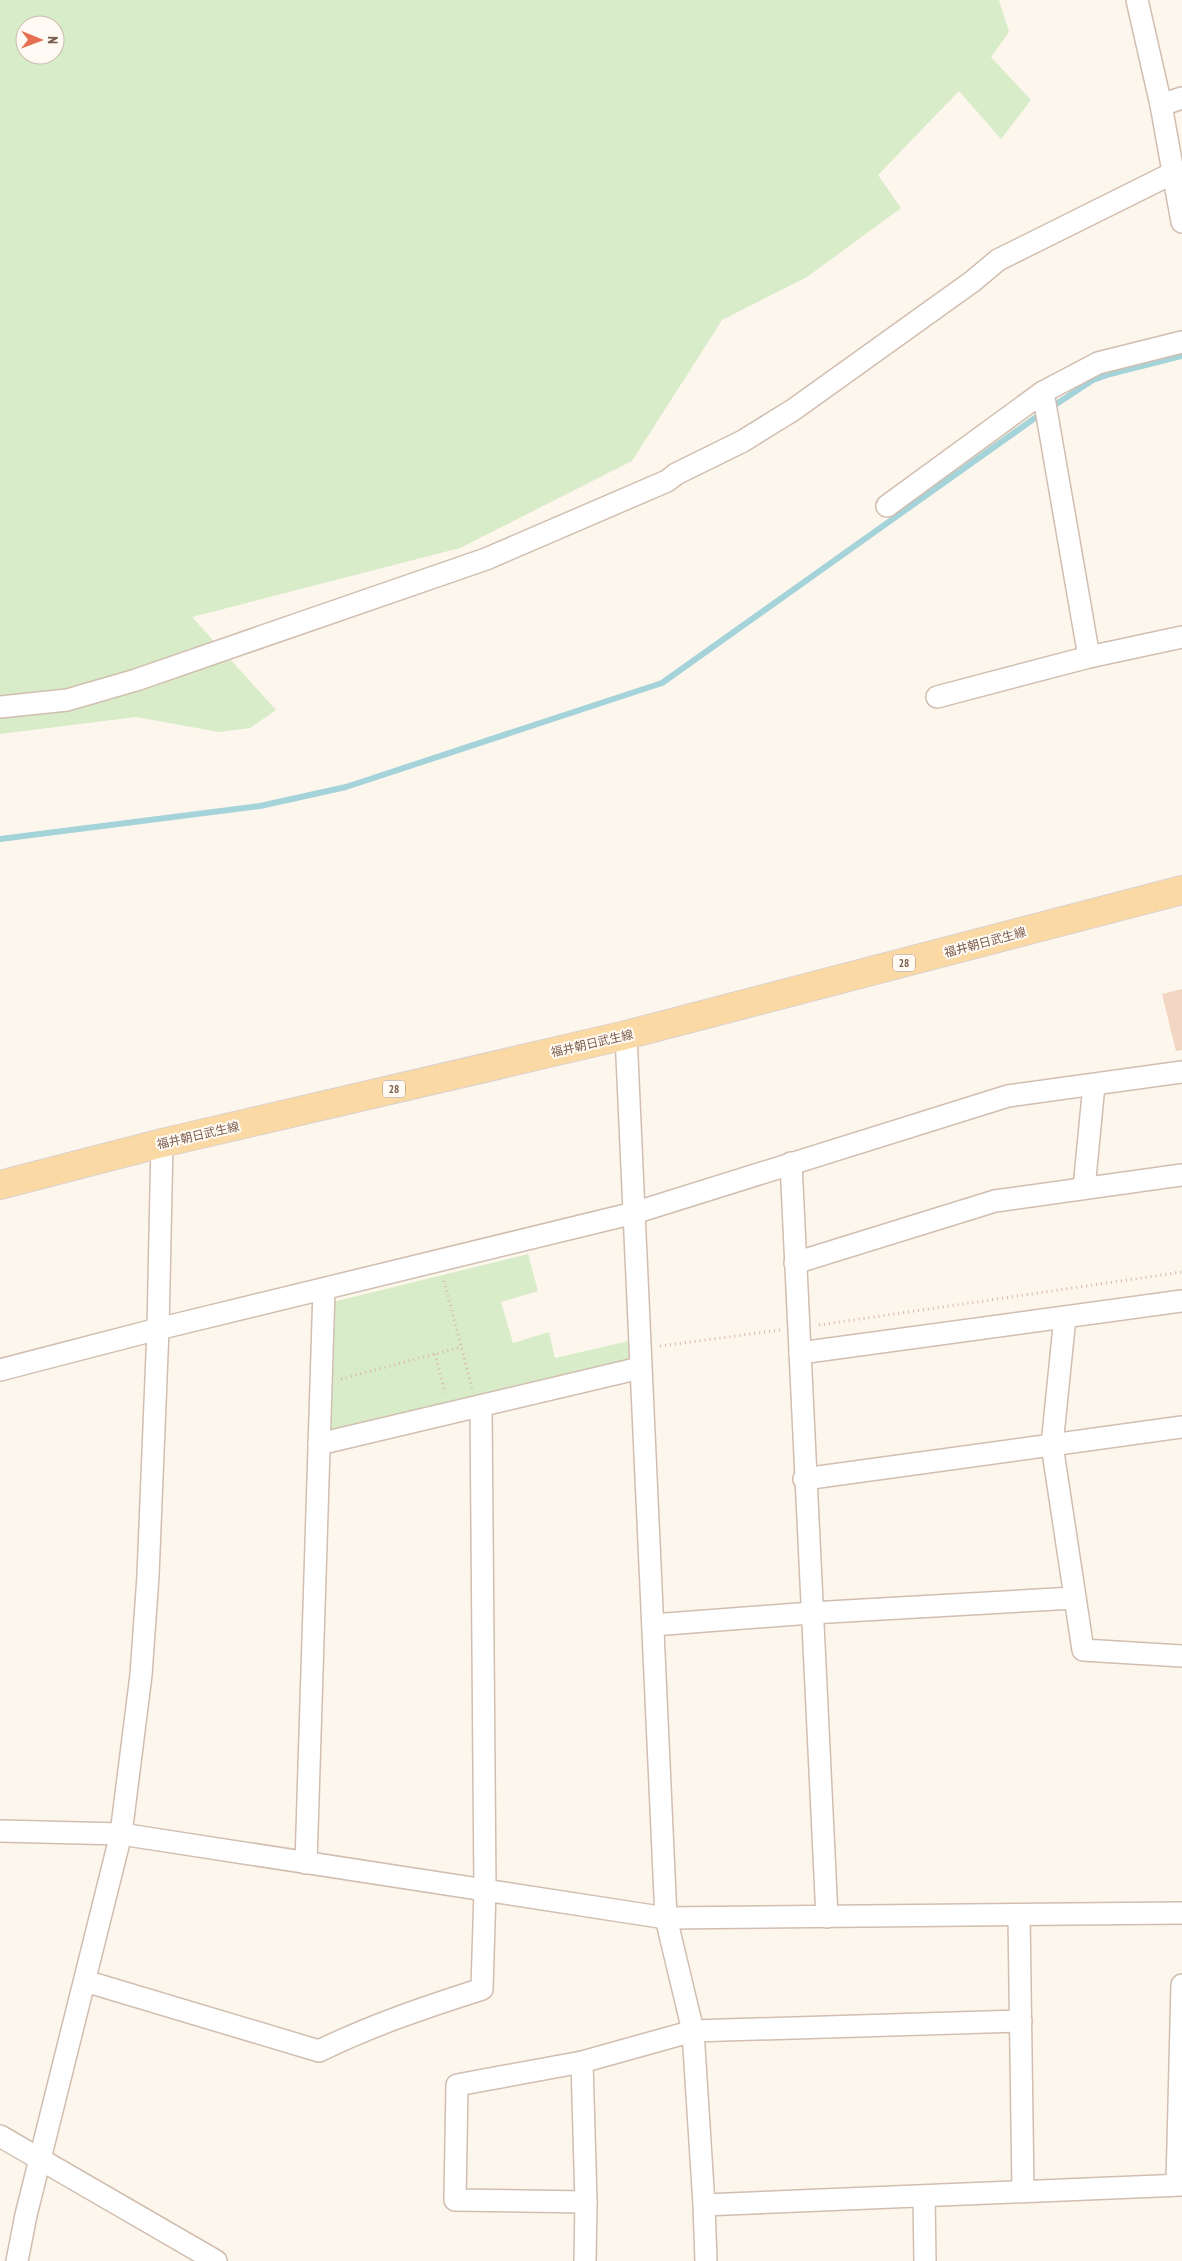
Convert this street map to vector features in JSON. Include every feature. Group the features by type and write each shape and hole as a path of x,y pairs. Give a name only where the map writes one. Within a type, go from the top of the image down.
{"main road":[{"name":"福井朝日武生線","path":"0,1184 162,1143 626,1035 1182,890"}],"street":[{"path":"1137,0 1161,105 1182,222"},
{"path":"1161,105 1182,98"},
{"path":"0,708 67,700 136,680 486,559 667,481 676,474 743,441 793,410 973,281 998,260 1173,173"},
{"path":"887,506 1044,392 1098,363 1182,342"},
{"path":"1044,392 1089,657"},
{"path":"937,696 1089,657 1182,637"},
{"path":"626,1035 666,1918 693,2031 706,2261"},
{"path":"0,1370 158,1329 634,1213 1008,1096 1182,1072"},
{"path":"1084,1188 1094,1085"},
{"path":"17,2261 40,2159 121,1834 146,1626 158,1329 162,1143"},
{"path":"791,1163 804,1478 827,1916"},
{"path":"795,1263 995,1201 1182,1175"},
{"path":"306,1863 324,1289"},
{"path":"800,1353 1182,1301"},
{"path":"1065,1317 1052,1445 1083,1650 1182,1656"},
{"path":"319,1444 450,1413 477,1398 640,1358"},
{"path":"85,1981 319,2051 399,2015 482,1989 485,1890 477,1398"},
{"path":"804,1478 1182,1427"},
{"path":"654,1625 811,1613 1074,1598"},
{"path":"0,1831 121,1834 666,1918 1182,1913"},
{"path":"1019,1915 1023,2191"},
{"path":"704,2205 1180,2185 1182,1985"},
{"path":"586,2202 455,2200 457,2085 582,2062 693,2031 1021,2021"},
{"path":"582,2062 586,2202 585,2261"},
{"path":"0,2136 216,2261"},
{"path":"924,2196 925,2261"}],"path":[{"path":"439,1260 461,1347 477,1398"},
{"path":"640,1358 798,1328 1182,1272"},
{"path":"321,1384 461,1347"},
{"path":"435,1354 450,1413"}],"green space":[{"path":"0,0 999,0 1009,32 991,57 1031,100 1001,139 959,91 878,175 901,208 807,277 722,320 632,461 460,548 192,617 276,710 250,728 219,732 136,717 0,734"},
{"path":"528,1254 538,1291 501,1302 513,1343 549,1332 555,1358 633,1340 634,1360 328,1430 333,1302"}],"building":[{"path":"1182,989 1182,1050 1176,1051 1162,994"}],"waterway":[{"path":"1050,408 1093,380 1181,356"},
{"path":"0,839 260,806 346,787 662,683 1042,413"}]}
